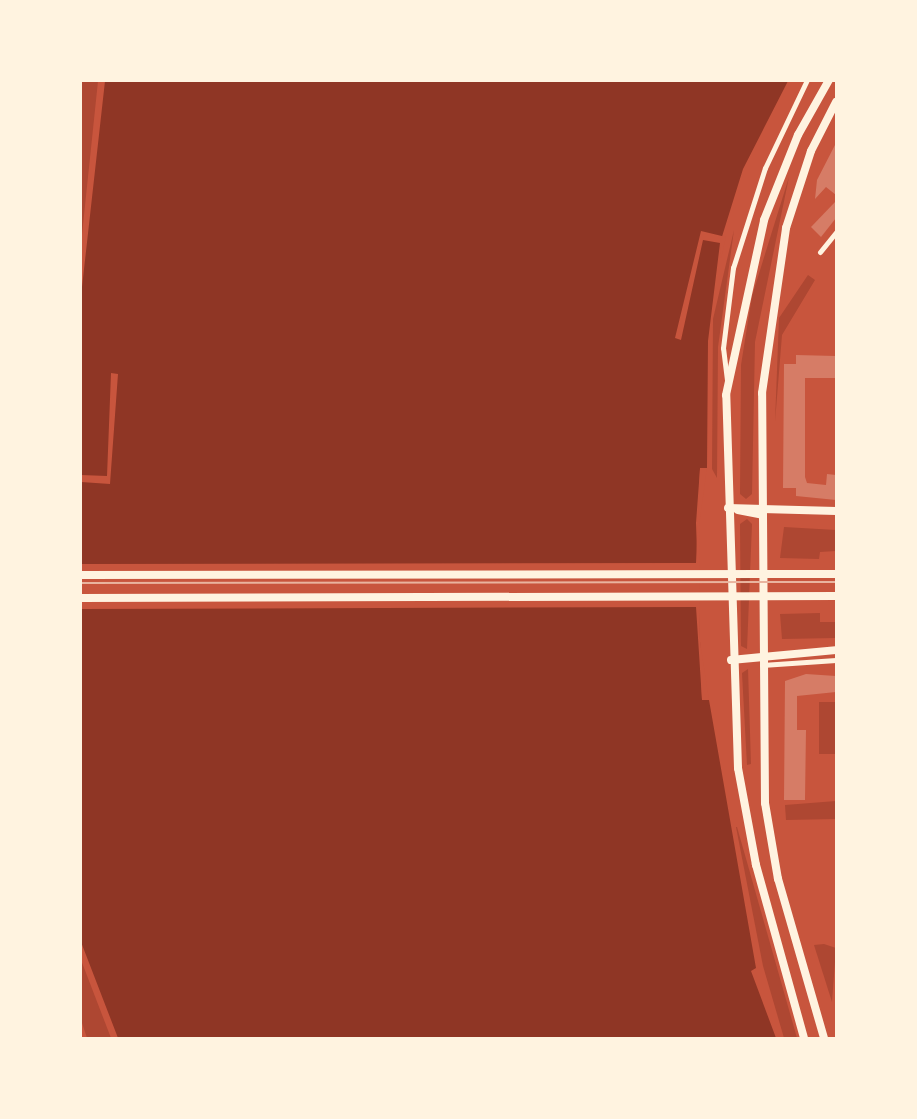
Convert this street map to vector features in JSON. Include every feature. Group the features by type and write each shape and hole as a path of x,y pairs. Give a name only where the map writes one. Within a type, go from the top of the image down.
{"main road":[{"path":"804,1038 747,824 731,660 726,395 764,220 798,135 829,80"},
{"path":"824,1038 769,836 762,664 762,510 769,318 800,180 836,102"},
{"path":"728,508 836,511"},
{"path":"80,575 836,574"},
{"path":"80,598 836,596"},
{"path":"731,660 836,650"},
{"path":"731,660 762,664"}],"street":[{"path":"727,382 724,334 733,268 765,168 807,80"},
{"path":"820,252 836,232"},
{"path":"762,664 836,660"}],"shaded area":[{"path":"82,80 98,81 81,244 80,84"},
{"path":"105,81 788,81 743,169 720,243 708,341 707,468 700,469 696,523 702,700 709,700 756,968 751,971 776,1038 118,1038 81,942 80,305"},
{"path":"789,177 755,342 752,494 746,499 740,494 741,365 752,296"},
{"path":"734,230 718,347 717,478 712,469 713,319"},
{"path":"808,275 815,280 782,335 775,422 779,318"},
{"path":"747,519 752,524 747,649 741,646 740,524"},
{"path":"784,527 836,530 836,551 820,552 819,559 780,558"},
{"path":"820,613 820,622 836,622 836,638 782,639 780,614"},
{"path":"748,669 751,764 747,765 742,673"},
{"path":"819,702 836,702 836,754 819,754"},
{"path":"836,801 836,819 786,820 785,805"},
{"path":"736,827 797,1038 784,1038 763,966"},
{"path":"824,944 836,948 832,1002 814,945"},
{"path":"80,960 111,1038 87,1038 81,1020"}],"pier":[{"path":"701,231 726,237 721,258 720,243 703,240 681,340 675,338"},
{"path":"111,373 118,374 110,484 81,482 81,475 107,476"},
{"path":"700,468 707,468 699,526 700,642 709,700 702,700 696,607 80,609 81,564 696,563"}],"building":[{"path":"836,143 836,195 826,187 815,199 817,180"},
{"path":"836,201 836,218 821,237 811,227"},
{"path":"796,355 836,356 836,378 805,378 805,477 807,483 826,485 827,474 836,475 836,500 796,496 796,488 783,488 784,364 796,364"},
{"path":"806,674 836,676 836,692 797,696 797,730 806,730 805,800 784,800 785,681"}],"tram line":[{"path":"80,583 836,582"}]}
